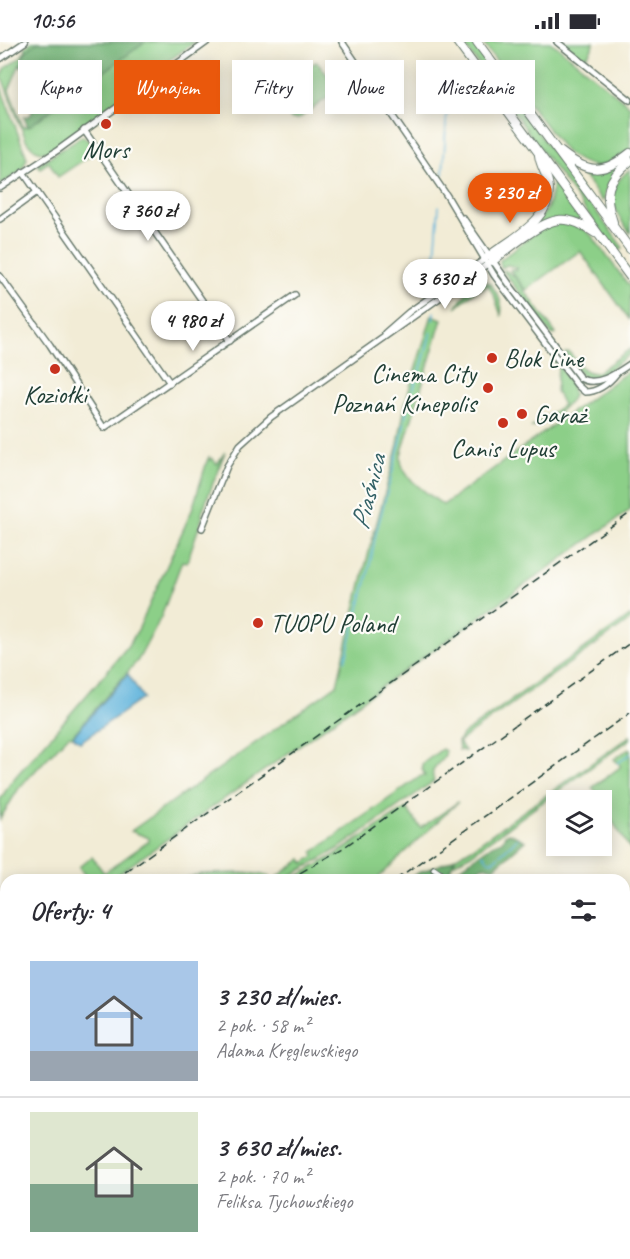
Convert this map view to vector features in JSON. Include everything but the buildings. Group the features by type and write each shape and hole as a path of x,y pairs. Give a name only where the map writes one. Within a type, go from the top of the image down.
{"main road":[{"path":"450,42 465,54"},
{"path":"457,42 630,277"},
{"path":"477,42 630,249"},
{"path":"553,145 575,163 589,169 607,167 630,153"},
{"path":"489,260 536,220 546,205 549,195 548,182 539,161 538,151"},
{"path":"616,231 608,205 608,192 614,176 630,161"},
{"path":"489,260 542,225 558,219 572,220 582,224 602,240"}],"street":[{"path":"0,59 25,42"},
{"path":"0,188 207,42"},
{"path":"342,42 489,260 579,376 585,381 591,381 617,373"},
{"path":"557,42 630,100"},
{"path":"84,130 230,341"},
{"path":"23,172 170,383"},
{"path":"0,219 37,192"},
{"path":"451,203 482,246 494,275 581,390 591,392 605,385 630,364"},
{"path":"368,348 417,306 489,260"},
{"path":"202,528 227,466 248,436 489,260"},
{"path":"0,276 50,345 104,428 295,295"},
{"path":"417,306 422,311"},
{"path":"434,869 441,874"}],"green space":[{"path":"32,42 195,42 170,60 114,60 114,107 51,151 43,152 34,149 26,140 1,75 5,68 21,57 25,47"},
{"path":"38,42 145,42 120,60 114,60 114,65 102,73 102,60 22,60 26,51"},
{"path":"462,42 472,42 485,60 475,60"},
{"path":"482,42 550,42 558,47 630,106 630,150 598,166 576,159 566,152 535,111 535,60 496,60"},
{"path":"561,42 593,42 588,55 580,57"},
{"path":"316,62 325,72 325,100 313,108 313,64"},
{"path":"0,85 27,158 22,170 0,185"},
{"path":"46,114 28,127 24,117"},
{"path":"287,114 305,114 298,119 291,119"},
{"path":"515,114 525,114 623,248 616,252"},
{"path":"82,136 95,149 89,153 91,155 58,177 49,162 40,168 37,165"},
{"path":"630,155 605,192 602,201 579,169 587,170"},
{"path":"630,169 630,233 615,208 613,193 616,185"},
{"path":"553,183 582,220 533,226 547,206"},
{"path":"566,221 592,236 630,287 629,319 580,251 526,290 510,270 516,270 516,267 507,265 501,268 500,260 544,226"},
{"path":"503,271 515,277 555,335 551,334"},
{"path":"485,282 490,283 499,298 502,306 501,315 488,285 474,292 456,307 467,292"},
{"path":"432,315 442,319 401,455 401,463 415,484 443,505 630,370 630,510 118,874 84,874 79,867 92,857 104,873 149,841 149,838 131,831 337,685 366,563 398,444 406,400"},
{"path":"630,349 630,354 610,369 591,379 582,376 565,353 569,352 581,367 593,373 598,372"},
{"path":"555,359 572,386 573,396 555,415 542,424 532,427 563,405 556,391 558,367 554,362"},
{"path":"225,452 202,512 187,562 182,561 161,617 138,660 72,736 69,735 19,788 0,819 0,800 11,782 98,682 138,630 192,510 207,461 209,457 217,464"},
{"path":"630,616 630,620 465,737 459,742 465,751 459,750 458,742 462,735"},
{"path":"630,736 630,739 559,790 554,790"},
{"path":"630,748 630,849 612,821 612,790 592,788 620,767 614,759"},
{"path":"442,749 445,751 445,755 434,769 434,781 338,849 294,874 281,874 302,859 304,863 314,856 313,852 421,776 425,776 422,764"},
{"path":"546,796 546,800 471,854 453,864 454,860 451,860 472,848"},
{"path":"458,802 382,874 302,874 335,855 406,808 421,828"},
{"path":"509,833 525,841 494,868 482,866 473,874 458,874 459,869 492,845 502,841"},
{"path":"455,859 448,874 442,872 417,874"},
{"path":"248,873 255,874 203,874"}],"water":[{"path":"128,674 143,698 80,742 73,736"}],"waterway":[{"name":"Piaśnica","path":"443,174 447,114"},
{"name":"Piaśnica","path":"438,281 435,257 439,206"},
{"name":"Piaśnica","path":"433,320 434,312"},
{"name":"Piaśnica","path":"345,661 408,404 431,332"},
{"path":"618,763 630,754"},
{"path":"483,854 488,860 493,861 518,838"}],"railway":[{"path":"122,874 630,513"},
{"path":"298,874 343,848 630,643"},
{"path":"403,874 630,713"}],"place":[{"name":"Mors","path":"106,124"},
{"name":"Blok Line","path":"492,358"},
{"name":"Koziołki","path":"55,369"},
{"name":"Cinema City Poznań Kinepolis","path":"488,388"},
{"name":"Garaż","path":"522,414"},
{"name":"Canis Lupus","path":"503,423"},
{"name":"TUOPU Poland","path":"258,623"}]}
